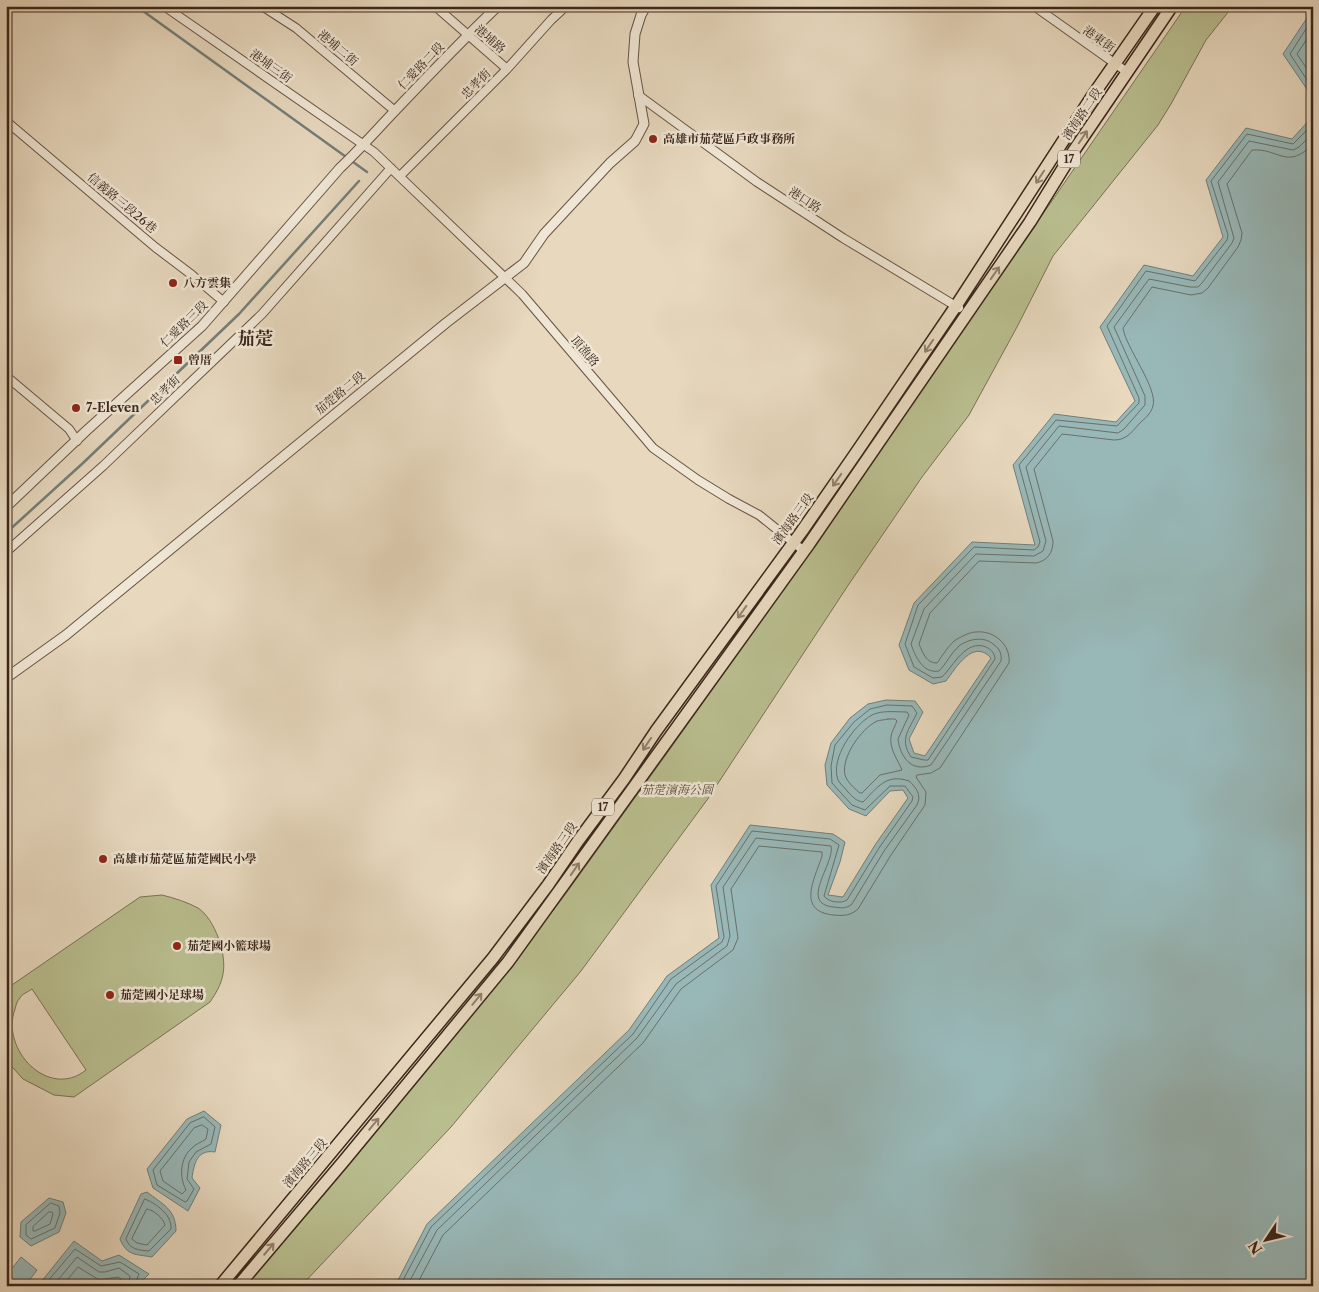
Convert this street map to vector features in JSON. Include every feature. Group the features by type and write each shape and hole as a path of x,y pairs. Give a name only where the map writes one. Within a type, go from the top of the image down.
{"main road":[{"name":"濱海路二段","path":"956,306 1155,6"},
{"name":"濱海路二段","path":"967,313 1030,222 1075,149 1172,6"},
{"name":"濱海路三段","path":"220,1286 493,958 548,885 656,731 794,542 956,306"},
{"name":"17","path":"238,1286 508,962 804,550 967,313"}],"street":[{"name":"港埔三街","path":"164,6 365,145"},
{"name":"港埔二街","path":"262,6 296,28 395,111"},
{"name":"港埔路","path":"435,6 507,69"},
{"name":"仁愛路二段","path":"365,145 395,111 498,6"},
{"name":"忠孝街","path":"400,176 507,69 566,6"},
{"name":"茄萣路二段","path":"6,678 66,635 446,323 524,262 544,234 610,163 635,141 644,124 632,62 635,34 646,6"},
{"name":"港東街","path":"1034,6 1127,72"},
{"name":"港口路","path":"638,95 757,182 843,238 967,313"},
{"name":"信義路三段26巷","path":"6,120 224,302"},
{"name":"頂漁路","path":"365,145 400,176 522,294 653,448 729,500 759,515 804,550"},
{"name":"仁愛路三段","path":"6,507 202,326 334,176 365,145"},
{"name":"忠孝街","path":"6,552 103,466 262,314 391,168"},
{"path":"6,376 70,429 77,441"}],"green space":[{"name":"茄萣濱海公園","path":"1186,6 1233,6 1206,40 1158,125 1053,256 969,415 922,477 849,584 707,800 581,971 451,1127 301,1286 245,1286 501,979 567,892 820,538"},
{"path":"162,895 180,900 198,908 210,920 218,938 224,966 221,982 212,999 74,1097 54,1095 23,1079 6,1060 6,989 140,897","holes":["32,989 86,1070 72,1078 57,1079 43,1075 31,1066 21,1054 15,1040 12,1025 16,1005 22,995"]}],"water":[{"path":"1313,9 1313,98 1283,54"},
{"path":"1313,116 1313,1286 395,1286 427,1224 629,1030 667,976 719,938 711,885 750,825 833,834 845,842 828,895 843,897 875,845 908,798 903,790 890,791 866,816 849,809 827,785 825,765 831,743 850,718 868,704 886,700 915,701 923,712 909,739 914,753 925,756 991,658 978,651 971,653 960,663 946,681 933,684 909,670 899,645 914,603 972,542 1035,545 1013,465 1054,414 1116,422 1135,401 1100,327 1144,265 1193,276 1223,237 1206,180 1246,128 1292,139"},
{"path":"204,1111 221,1125 215,1152 200,1155 195,1163 192,1178 200,1188 188,1211 153,1188 147,1169 187,1119"},
{"path":"147,1192 171,1212 174,1217 176,1231 152,1257 132,1253 126,1249 120,1239 141,1194"},
{"path":"49,1198 63,1202 66,1213 59,1232 31,1246 20,1237 21,1222"},
{"path":"74,1241 102,1261 119,1255 149,1274 137,1286 43,1286 41,1282"},
{"path":"21,1257 37,1270 25,1286 6,1286 6,1276"}],"waterway":[{"path":"136,6 367,172"},
{"path":"6,533 83,463 239,314 359,181"}],"place":[{"name":"高雄市茄萣區戶政事務所","path":"653,139"},
{"name":"八方雲集","path":"173,283"},
{"name":"曾厝","path":"178,360"},
{"name":"7-Eleven","path":"76,408"},
{"name":"高雄市茄萣區茄萣國民小學","path":"103,859"},
{"name":"茄萣國小籃球場","path":"177,946"},
{"name":"茄萣國小足球場","path":"110,995"}],"district":[{"name":"茄萣","path":"255,339"}]}
